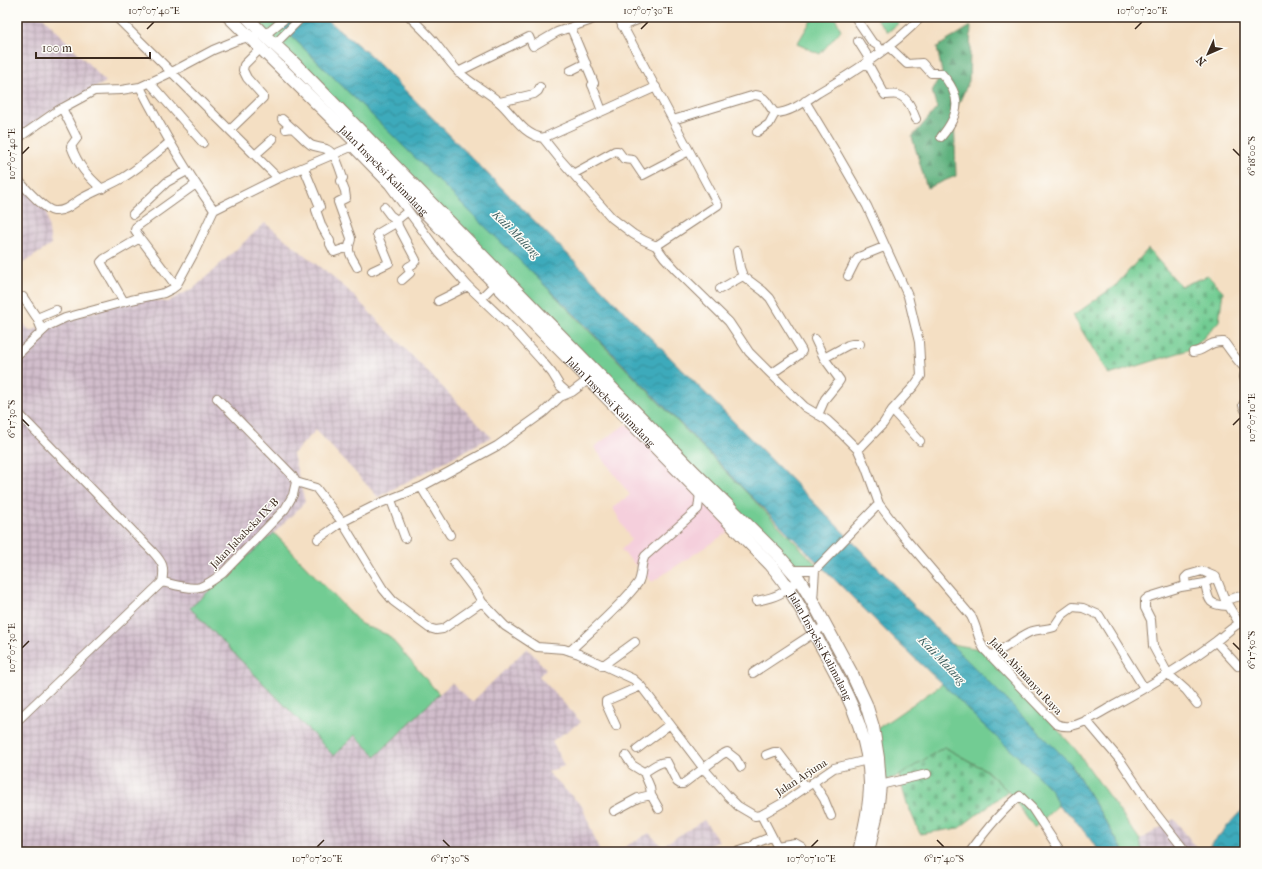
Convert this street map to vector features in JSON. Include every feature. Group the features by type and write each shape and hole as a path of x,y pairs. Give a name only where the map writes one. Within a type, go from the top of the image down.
{"main road":[{"name":"Jalan Inspeksi Kalimalang","path":"229,17 261,48 354,145 437,224 495,284 593,376"},
{"name":"Jalan Inspeksi Kalimalang","path":"247,17 262,33 278,42 593,376 690,476 795,575 826,624 859,688 873,727 873,759 869,795 864,831 859,852"},
{"name":"Jalan Inspeksi Kalimalang","path":"690,476 700,493 770,564 789,588 846,694 873,759 880,785 877,813 868,852"},
{"path":"846,694 859,688"}],"street":[{"path":"116,17 278,178"},
{"path":"17,139 62,108 94,92 140,87 213,50 274,29 287,17"},
{"path":"278,42 302,17"},
{"path":"410,17 427,34 458,72 500,102 516,120 534,136 543,138 656,87"},
{"path":"458,72 529,37 533,46 558,32 597,17"},
{"path":"543,138 597,202 620,225 643,240 656,246 718,205 618,17"},
{"path":"622,26 645,17"},
{"path":"855,17 872,42 885,48 907,64 922,63 931,73 941,73 949,81 956,94 957,102 955,115 941,136"},
{"path":"775,114 782,114 858,69 921,17"},
{"path":"571,28 594,83 592,84 602,111"},
{"path":"858,41 884,94 898,95 904,98 910,104 916,119"},
{"path":"230,130 263,98 247,78 243,70 244,66 261,48"},
{"path":"570,71 586,63"},
{"path":"150,83 203,143"},
{"path":"140,87 159,124 187,171 214,210"},
{"path":"500,102 534,94 540,87"},
{"path":"673,120 755,95 764,98 775,114"},
{"path":"805,101 867,206 884,247 908,296 919,342 921,376 892,410 883,424 858,450"},
{"path":"62,108 77,138 71,146 79,164 87,176 102,189"},
{"path":"757,132 769,124 775,114"},
{"path":"282,119 289,129 300,133 313,146 328,149 333,154 343,178 341,181 346,198 338,202 351,238 351,242 348,247 334,252 322,227 316,210 320,207 304,168"},
{"path":"255,155 274,139"},
{"path":"17,179 46,207 54,211 60,210 70,207 79,200 119,180 135,170 170,142"},
{"path":"17,355 42,330 65,318 164,293 176,286 194,253 214,210 278,178 354,145 389,185 440,254 468,286 514,330 552,373 560,386 568,393"},
{"path":"573,174 618,151 624,159 633,160 643,175 689,151"},
{"path":"133,214 167,182 187,171"},
{"path":"176,286 135,230 136,227 196,184"},
{"path":"384,207 390,215 398,220"},
{"path":"372,271 390,263 377,234 394,224 408,211"},
{"path":"398,220 398,226 416,260 408,267 410,272 402,280"},
{"path":"426,234 437,224"},
{"path":"124,302 101,262 140,238"},
{"name":"Jalan Abimanyu Raya","path":"656,246 677,271 729,322 749,352 806,406 842,433 858,450 879,504 904,537 971,616 976,625 980,643 990,656 1056,724 1070,726 1086,720 1168,674 1216,642 1242,622"},
{"path":"348,247 357,268"},
{"path":"848,276 855,262 860,257 884,247"},
{"path":"737,251 743,276 770,298 801,350 801,354 771,374"},
{"path":"720,289 743,276"},
{"path":"481,298 495,284"},
{"path":"438,301 468,286"},
{"path":"23,297 37,318 42,330"},
{"path":"37,318 48,312 56,310"},
{"path":"815,339 824,358 840,380 825,399 818,415"},
{"path":"1193,352 1198,351 1212,343 1224,342 1240,364 1245,368"},
{"path":"824,358 848,345 860,344"},
{"path":"1245,372 1245,381"},
{"path":"318,539 342,522 378,504 421,487 497,446 539,417 560,397 572,392 593,376"},
{"path":"217,398 292,475 296,482 316,488 342,522 383,589 393,601 429,628 436,630 443,629 482,602"},
{"path":"1245,402 1243,405 1245,410"},
{"path":"892,410 920,441"},
{"path":"17,412 159,559 163,568 162,582 17,721"},
{"name":"Jalan Jababeka IX-B","path":"162,582 193,588 200,587 223,573 285,509 293,495 296,482"},
{"path":"421,487 450,535"},
{"path":"570,651 638,582 641,576 645,556 698,509 700,493"},
{"path":"391,500 406,538"},
{"path":"756,601 784,593 789,588 795,575 817,568 879,504"},
{"path":"454,563 482,602 505,626 536,647 570,651 633,679 641,686 704,769 738,806 750,814 755,816 760,815 778,847 796,843 802,847"},
{"path":"813,602 817,568"},
{"path":"1186,586 1185,578 1188,575 1202,570 1216,577 1226,603 1242,622"},
{"path":"1197,704 1183,687 1168,674 1153,646 1151,620 1145,608 1145,600 1149,597 1186,586 1204,583 1216,577"},
{"path":"1204,583 1208,600 1213,604 1226,603 1245,595"},
{"path":"990,656 1002,651 1014,640 1031,632 1054,627 1062,615 1073,607 1083,608 1099,615 1144,688"},
{"path":"753,672 826,624"},
{"path":"602,666 635,642"},
{"path":"1216,642 1238,666"},
{"path":"616,726 606,701 641,686"},
{"path":"1086,720 1120,760 1154,812 1186,852"},
{"path":"637,749 670,724"},
{"path":"645,773 651,768 666,762 669,764 677,782 683,784 727,752 736,758 741,767"},
{"path":"766,755 778,752 805,787"},
{"path":"626,756 632,765 645,773 651,795 659,809"},
{"name":"Jalan Arjuna","path":"760,815 786,801 834,768 873,759"},
{"path":"880,785 927,774"},
{"path":"813,782 824,799 831,816"},
{"path":"614,810 638,798 651,795"},
{"path":"970,852 988,827 1020,796 1032,808 1061,852"},
{"path":"737,852 752,847 756,842 771,837"}],"shaded area":[{"path":"17,17 43,17 106,82 46,114 17,134"},
{"path":"17,174 45,201 51,245 17,267"},
{"path":"265,223 347,289 491,437 378,497 316,430 293,454 305,502 274,533 361,624 388,635 439,694 452,683 472,702 527,648 546,669 539,676 581,722 552,741 564,766 547,772 582,806 600,852 17,852 17,314 29,331 140,298 167,302 194,288"},
{"path":"626,424 731,530 652,582 621,550 631,540 613,508 630,495 594,447"},
{"path":"1174,819 1200,852 1143,852 1140,840"},
{"path":"704,820 719,841 698,852 616,852 649,833 662,846"}],"green space":[{"path":"248,17 272,17 522,262 818,566 791,570"},
{"path":"812,17 835,17 841,30 820,54 797,44"},
{"path":"875,17 906,17 888,32"},
{"path":"971,26 969,81 954,114 956,176 927,188 912,137 937,108 932,91 942,73 937,47"},
{"path":"1148,249 1181,286 1208,276 1223,291 1219,321 1194,348 1109,375 1073,316 1116,285"},
{"path":"274,533 361,624 388,635 439,694 376,756 355,735 334,756 190,608"},
{"path":"951,644 986,650 1076,750 1140,840 1143,852 1124,852 1071,764"},
{"path":"957,674 1067,797 1034,828 1008,791 986,770 944,747 899,776 877,783 874,731"},
{"path":"944,747 985,770 1008,791 959,828 920,834 906,801 899,776"}],"water":[{"name":"Kali Malang","path":"272,17 324,17 371,56 1071,764 1124,852 1100,852 1072,816 1059,807 1051,790 1028,766 890,635 743,488 575,315"},
{"path":"1245,808 1245,852 1205,852 1237,815"}]}
